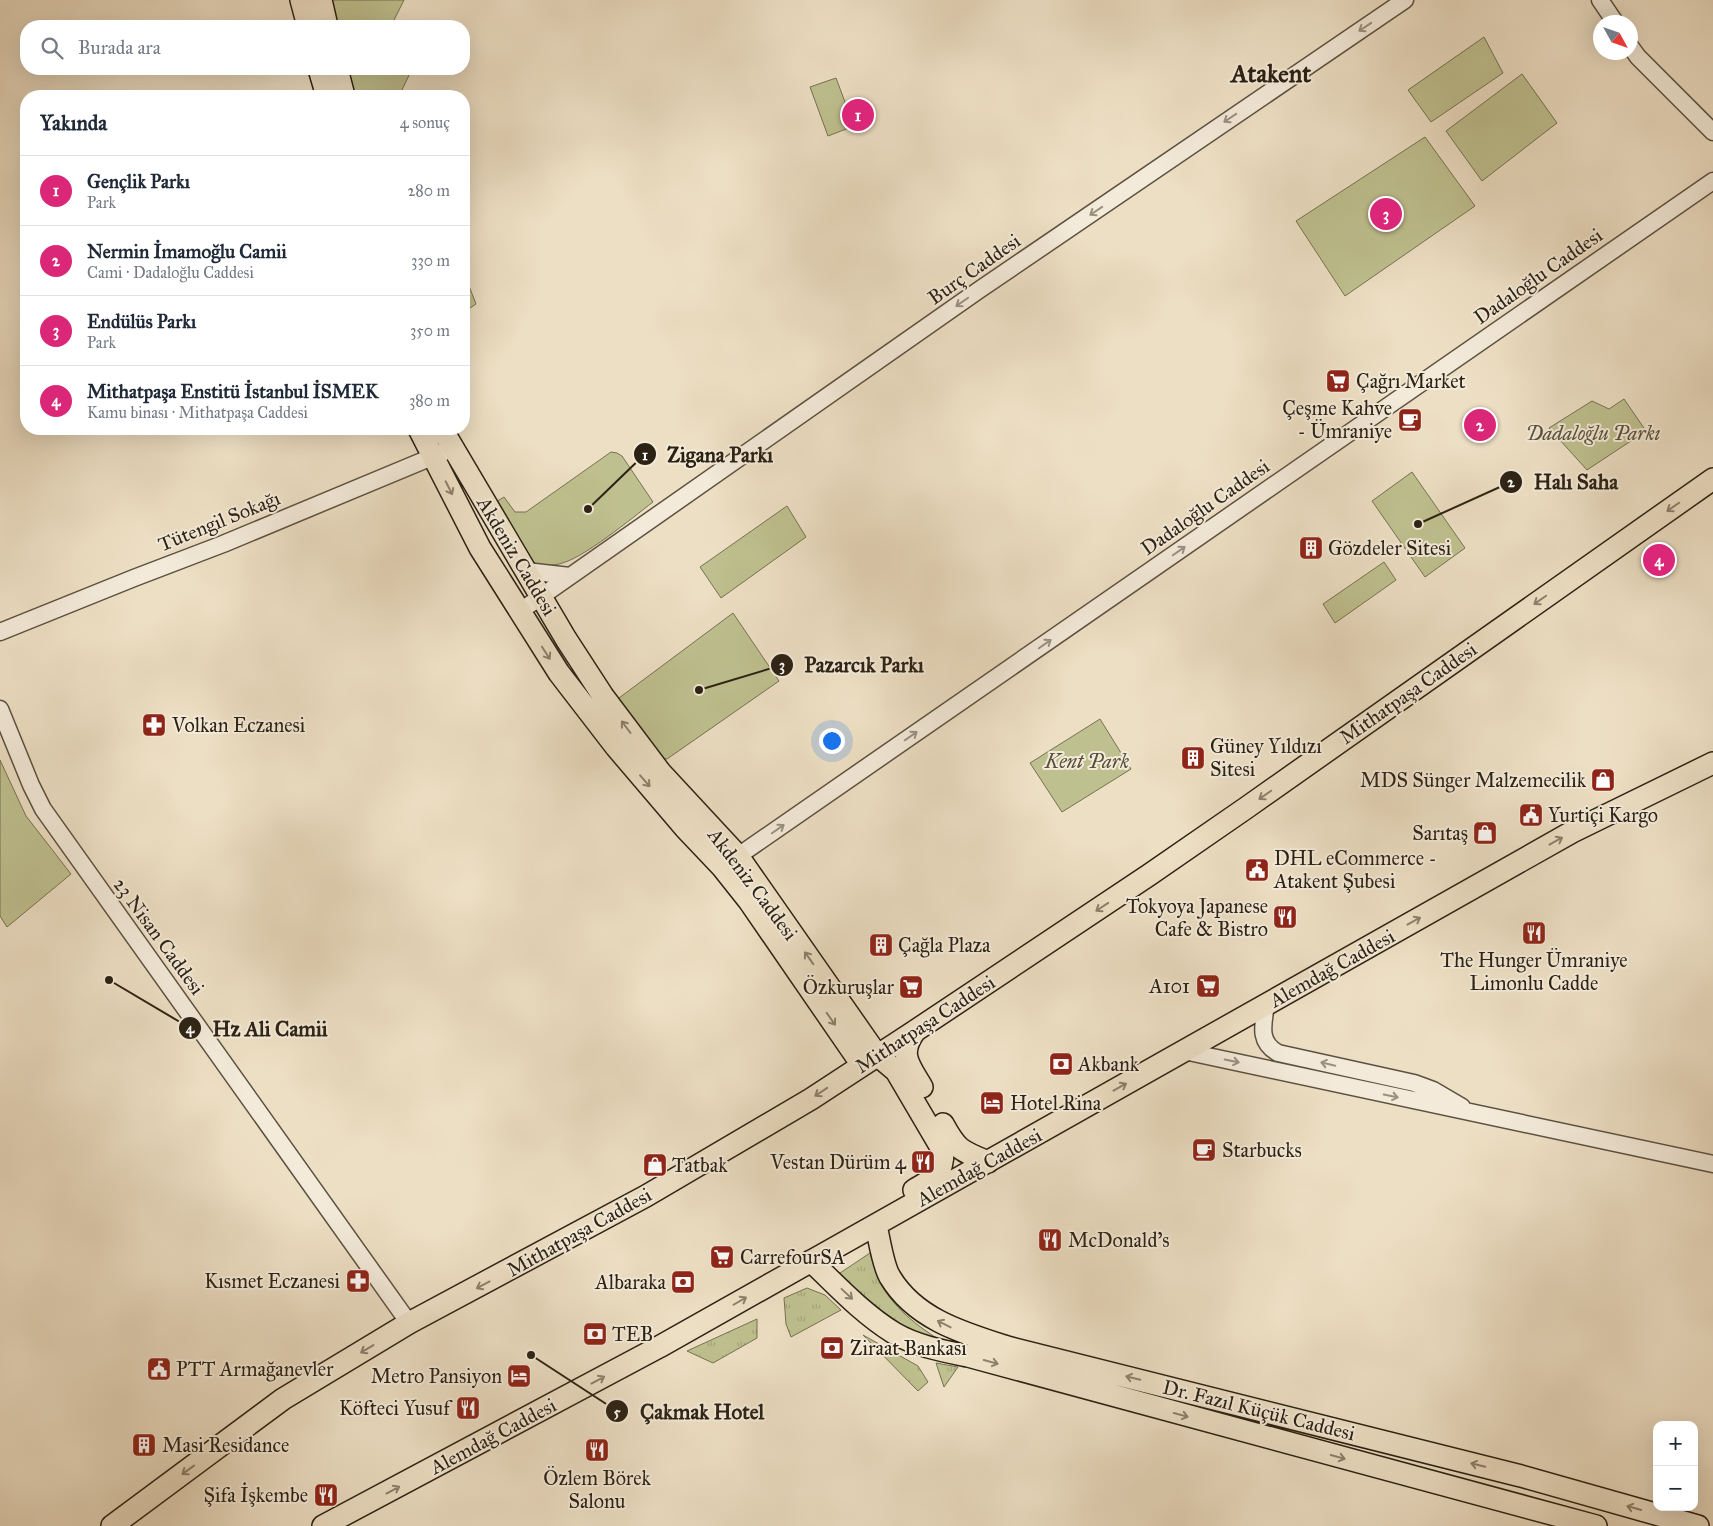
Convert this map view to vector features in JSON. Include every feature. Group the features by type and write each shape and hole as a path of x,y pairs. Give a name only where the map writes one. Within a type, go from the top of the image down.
{"main road":[{"path":"301,0 306,20"},
{"path":"321,0 326,20"},
{"path":"322,75 325,90"},
{"path":"339,75 342,90"},
{"name":"Akdeniz Caddesi","path":"422,435 480,548 559,673 616,747 685,828 730,862"},
{"name":"Akdeniz Caddesi","path":"445,435 541,597 604,696 730,862 870,1060 896,1071 943,1151 943,1166 934,1178 797,1258 773,1283"},
{"name":"Mithatpaşa Caddesi","path":"112,1526 284,1399 409,1324 646,1196 811,1099 915,1031 1238,814 1713,479"},
{"name":"Alemdağ Caddesi","path":"323,1526 624,1366 1572,832 1713,764"},
{"path":"915,1031 907,1042 906,1048 908,1063 912,1071 954,1144 962,1152 988,1162"},
{"name":"Dr. Fazıl Küçük Caddesi","path":"876,1225 889,1276 906,1299 925,1314 963,1333 1016,1349 1521,1476 1698,1526"},
{"name":"Dr. Fazıl Küçük Caddesi","path":"811,1261 874,1319 894,1333 916,1343 1596,1526"}],"street":[{"name":"Burç Caddesi","path":"519,612 979,290 1405,0"},
{"path":"1600,0 1610,15"},
{"path":"1638,57 1713,132"},
{"name":"Dadaloğlu Caddesi","path":"730,862 1713,181"},
{"name":"Tütengil Sokağı","path":"0,632 223,544 453,448"},
{"path":"526,571 570,576"},
{"name":"23 Nisan Caddesi","path":"0,709 31,785 43,809 409,1324"},
{"path":"1266,1005 1263,1027 1265,1040 1269,1048 1278,1053 1414,1083 1433,1090 1472,1113"},
{"path":"1184,1051 1713,1164"}],"green space":[{"path":"327,0 404,0 394,20 332,20"},
{"path":"1484,37 1503,73 1431,122 1408,90"},
{"path":"1522,74 1557,123 1482,181 1446,131"},
{"path":"344,75 409,75 402,90 347,90"},
{"path":"836,78 854,126 828,136 810,87"},
{"path":"1425,137 1475,206 1345,296 1296,221"},
{"path":"470,288 476,304 470,308"},
{"name":"Dadaloğlu Parkı","path":"1624,399 1646,431 1587,470 1549,428 1592,401 1609,409"},
{"path":"611,452 622,456 653,502 607,537 569,561 552,565 532,563 491,505 504,497 515,512 526,512"},
{"path":"1412,472 1465,548 1425,577 1372,501"},
{"path":"787,506 806,537 721,598 700,567"},
{"path":"1384,562 1396,580 1335,623 1323,604"},
{"path":"733,613 779,681 667,759 657,757 618,706 619,698"},
{"name":"Kent Park","path":"1100,719 1131,769 1062,812 1030,763"},
{"path":"0,760 26,816 71,874 7,927 0,916"},
{"path":"870,1253 882,1286 897,1306 926,1331 958,1351 914,1336 878,1311 837,1275"},
{"path":"807,1288 825,1295 841,1310 791,1337 786,1324 784,1298"},
{"path":"757,1319 757,1338 713,1363 687,1351"},
{"path":"863,1335 918,1366 928,1382 918,1391"},
{"path":"936,1363 958,1367 944,1387"}],"place":[{"name":"Gençlik Parkı","path":"858,115"},
{"name":"Endülüs Parkı","path":"1386,214"},
{"name":"Çağrı Market","path":"1338,381"},
{"name":"Çeşme Kahve - Ümraniye","path":"1410,420"},
{"name":"Nermin İmamoğlu Camii","path":"1480,425"},
{"name":"Zigana Parkı","path":"588,509"},
{"name":"Halı Saha","path":"1418,524"},
{"name":"Gözdeler Sitesi","path":"1311,548"},
{"name":"Mithatpaşa Enstitü İstanbul İSMEK","path":"1659,560"},
{"name":"Pazarcık Parkı","path":"699,690"},
{"name":"Volkan Eczanesi","path":"154,725"},
{"name":"Güney Yıldızı Sitesi","path":"1193,758"},
{"name":"MDS Sünger Malzemecilik","path":"1603,780"},
{"name":"Yurtiçi Kargo","path":"1531,815"},
{"name":"Sarıtaş","path":"1485,833"},
{"name":"DHL eCommerce - Atakent Şubesi","path":"1257,870"},
{"name":"Tokyoya Japanese Cafe & Bistro","path":"1285,917"},
{"name":"The Hunger Ümraniye Limonlu Cadde","path":"1534,933"},
{"name":"Çağla Plaza","path":"881,945"},
{"name":"Hz Ali Camii","path":"109,980"},
{"name":"A101","path":"1208,986"},
{"name":"Özkuruşlar","path":"911,987"},
{"name":"Akbank","path":"1061,1064"},
{"name":"Hotel Rina","path":"992,1103"},
{"name":"Starbucks","path":"1204,1150"},
{"name":"Vestan Dürüm 4","path":"923,1162"},
{"name":"Tatbak","path":"655,1165"},
{"name":"McDonald's","path":"1050,1240"},
{"name":"CarrefourSA","path":"722,1257"},
{"name":"Kısmet Eczanesi","path":"358,1281"},
{"name":"Albaraka","path":"683,1282"},
{"name":"TEB","path":"595,1334"},
{"name":"Ziraat Bankası","path":"832,1348"},
{"name":"Çakmak Hotel","path":"531,1355"},
{"name":"PTT Armağanevler","path":"159,1369"},
{"name":"Metro Pansiyon","path":"519,1376"},
{"name":"Köfteci Yusuf","path":"468,1408"},
{"name":"Masi Residance","path":"144,1445"},
{"name":"Özlem Börek Salonu","path":"597,1450"},
{"name":"Şifa İşkembe","path":"326,1495"}],"district":[{"name":"Atakent","path":"1271,73"}]}
